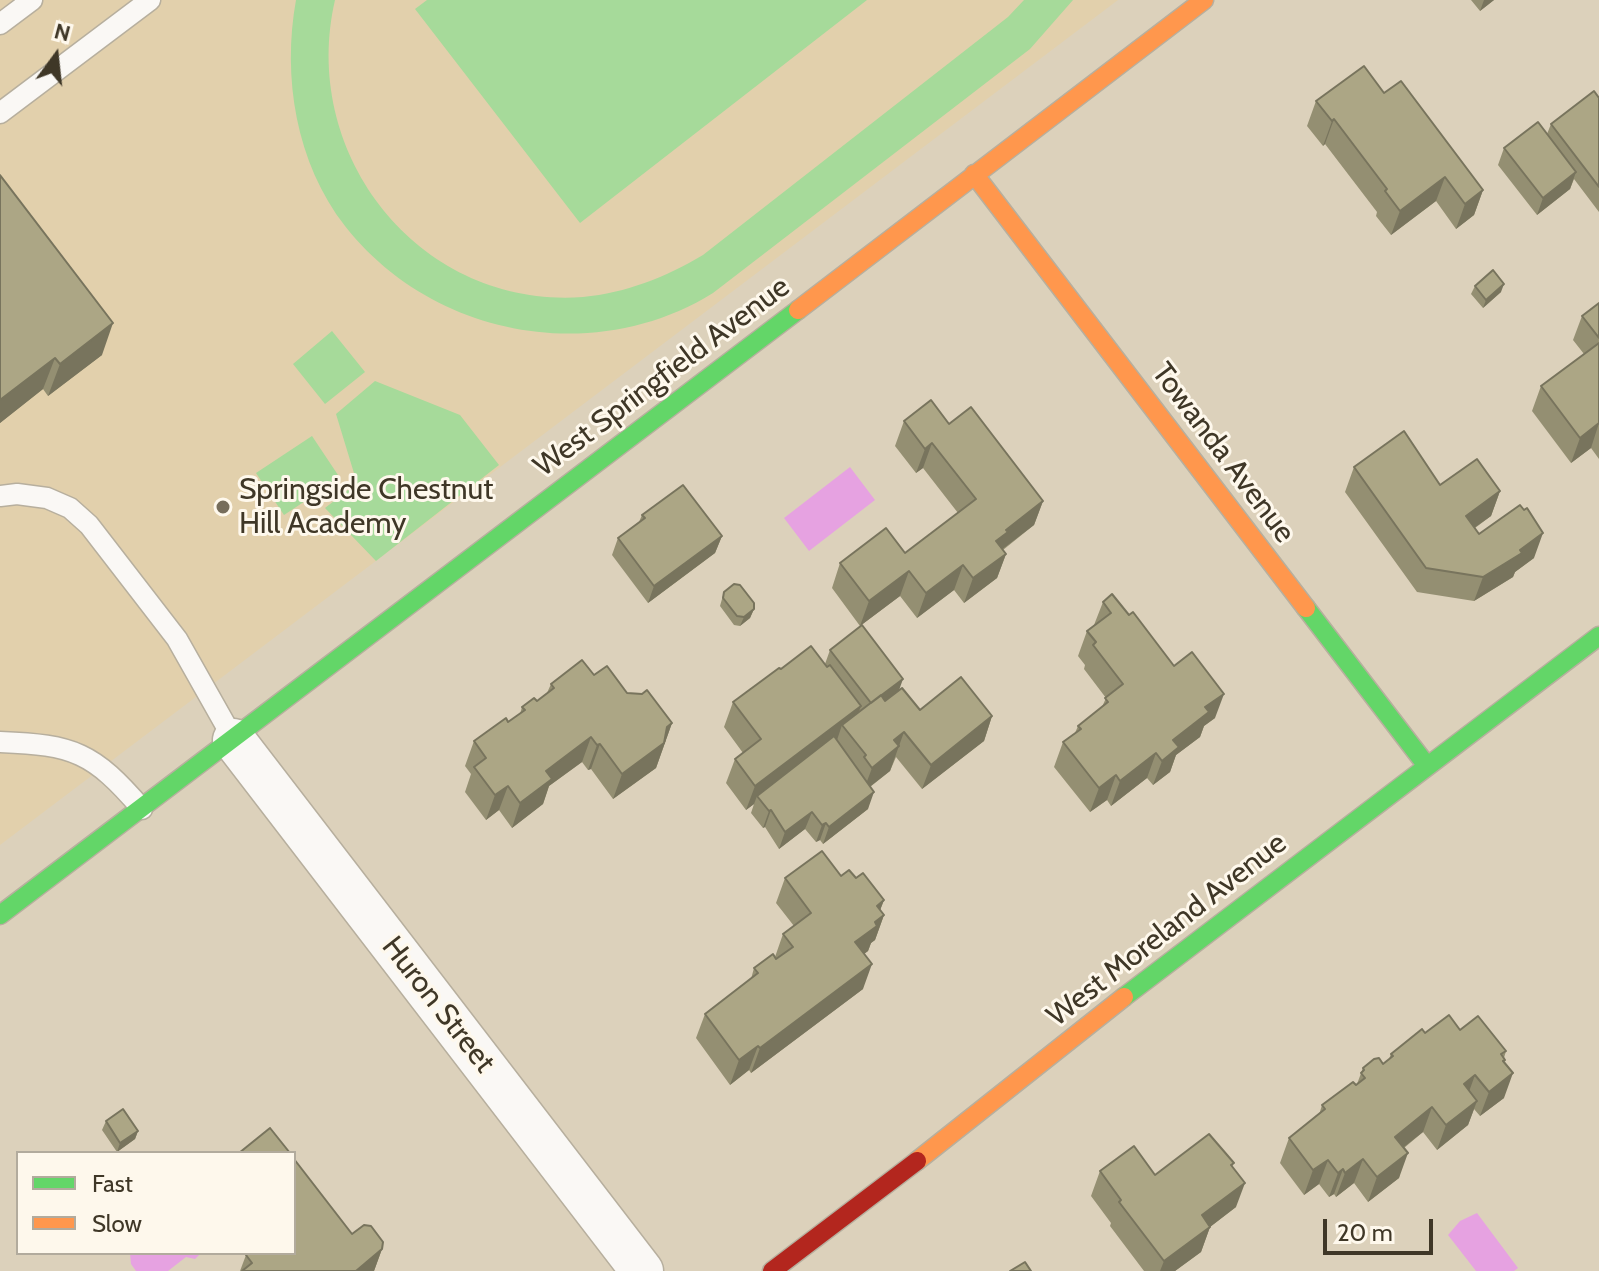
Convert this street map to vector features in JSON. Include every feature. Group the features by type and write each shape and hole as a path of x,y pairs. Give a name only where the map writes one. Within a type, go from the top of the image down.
{"street":[{"name":"West Springfield Avenue","path":"0,915 1204,0"},
{"name":"Towanda Avenue","path":"974,174 1427,766"},
{"name":"West Moreland Avenue","path":"772,1271 1599,636"},
{"name":"Huron Street","path":"234,740 642,1271"}],"lane":[{"path":"0,24 32,0"},
{"path":"0,113 150,0"},
{"path":"0,496 17,494 47,498 70,508 89,525 177,639 234,740"},
{"path":"0,742 54,746 82,755 110,773 142,809"}],"shaded area":[{"name":"Springside Chestnut Hill Academy","path":"0,0 1118,0 0,845"},
{"path":"850,467 875,500 809,551 784,518"},
{"path":"1477,1213 1518,1268 1514,1271 1476,1271 1448,1235 1460,1221"},
{"path":"130,1255 199,1255 195,1259 186,1257 168,1271 136,1271"}],"green space":[{"path":"296,0 335,0 329,58 336,113 355,165 384,211 423,249 470,277 524,294 583,297 645,283 703,255 1008,17 1024,0 1073,0 1030,49 713,293 667,316 618,329 567,334 517,329 468,315 422,294 381,264 345,226 315,175 297,118 291,59"},
{"path":"427,0 867,0 580,223 415,9"},
{"path":"332,331 365,372 325,404 293,364"},
{"path":"375,381 460,415 499,465 376,561 325,508 357,483 336,414"},
{"path":"312,436 340,478 284,515 256,473"}],"building":[{"path":"1364,66 1384,93 1401,81 1483,190 1465,204 1445,177 1400,211 1334,119 1332,121 1316,101"},
{"path":"1594,91 1599,98 1599,187 1551,124"},
{"path":"1538,122 1576,172 1543,198 1504,148"},
{"path":"0,175 113,323 60,364 55,358 0,400"},
{"path":"1493,270 1504,284 1486,300 1475,286"},
{"path":"1599,303 1599,338 1582,316"},
{"path":"1599,343 1599,423 1580,438 1541,386"},
{"path":"931,400 949,424 971,407 1043,501 996,541 1006,554 973,578 963,565 926,593 909,571 869,601 840,563 886,528 905,553 976,499 932,443 925,449 904,421"},
{"path":"1404,431 1440,485 1477,459 1500,491 1466,516 1479,534 1520,505 1524,510 1527,508 1543,533 1520,550 1522,553 1483,577 1426,568 1354,467"},
{"path":"683,485 722,536 654,586 618,538 645,518 642,515"},
{"path":"734,584 740,585 754,603 754,609 744,617 737,616 723,598 724,592"},
{"path":"1112,594 1129,615 1133,612 1174,666 1192,652 1224,694 1205,707 1209,712 1173,740 1179,747 1162,761 1156,753 1120,781 1116,775 1099,788 1063,742 1081,729 1078,726 1108,702 1105,698 1123,684 1093,645 1096,642 1087,631 1111,613 1103,602"},
{"path":"862,625 903,679 871,703 830,650"},
{"path":"811,646 827,667 830,665 861,706 755,786 735,759 761,739 733,702"},
{"path":"582,660 594,675 607,666 627,693 642,694 647,690 672,723 667,727 664,743 622,774 600,744 597,745 591,737 546,771 552,779 520,803 508,786 495,795 474,767 486,758 474,741 506,718 508,722 525,710 522,707 534,698 537,701 554,688 551,684"},
{"path":"961,677 992,716 931,765 904,732 894,740 899,746 872,768 864,757 866,755 842,725 881,695 885,701 902,688 920,710"},
{"path":"834,736 874,792 829,827 826,823 822,825 812,812 785,832 771,810 757,796"},
{"path":"822,851 841,876 849,870 856,878 863,873 884,900 877,906 884,915 875,922 877,926 855,942 872,964 760,1048 758,1046 739,1060 705,1014 758,973 754,968 773,954 776,959 793,947 783,934 811,913 785,878"},
{"path":"1449,1015 1460,1030 1478,1016 1506,1051 1501,1054 1503,1061 1513,1073 1489,1092 1475,1075 1464,1084 1477,1101 1446,1125 1432,1107 1395,1137 1408,1153 1377,1177 1363,1159 1345,1173 1343,1169 1338,1173 1328,1160 1313,1170 1289,1138 1325,1109 1322,1105 1353,1082 1356,1085 1365,1078 1361,1073 1363,1068 1374,1059 1379,1058 1383,1064 1422,1029 1425,1033"},
{"path":"123,1109 138,1131 120,1143 106,1121"},
{"path":"270,1128 288,1151 241,1151"},
{"path":"1209,1134 1234,1163 1231,1165 1245,1183 1202,1215 1210,1227 1164,1261 1119,1202 1121,1200 1100,1171 1134,1146 1155,1175"},
{"path":"296,1162 352,1234 364,1225 371,1226 383,1242 382,1249 356,1271 242,1271 252,1263 246,1255 296,1255"},
{"path":"1025,1262 1031,1271 1010,1271"}],"traffic: fast":[{"path":"0,915 798,310"},
{"path":"1306,608 1427,766"},
{"path":"1124,997 1599,636"}],"traffic: slow":[{"path":"798,310 1204,0"},
{"path":"974,174 1306,608"},
{"path":"917,1161 1124,997"}],"traffic: jam":[{"path":"772,1271 917,1161"}],"place":[{"name":"Springside Chestnut Hill Academy","path":"223,507"}]}
